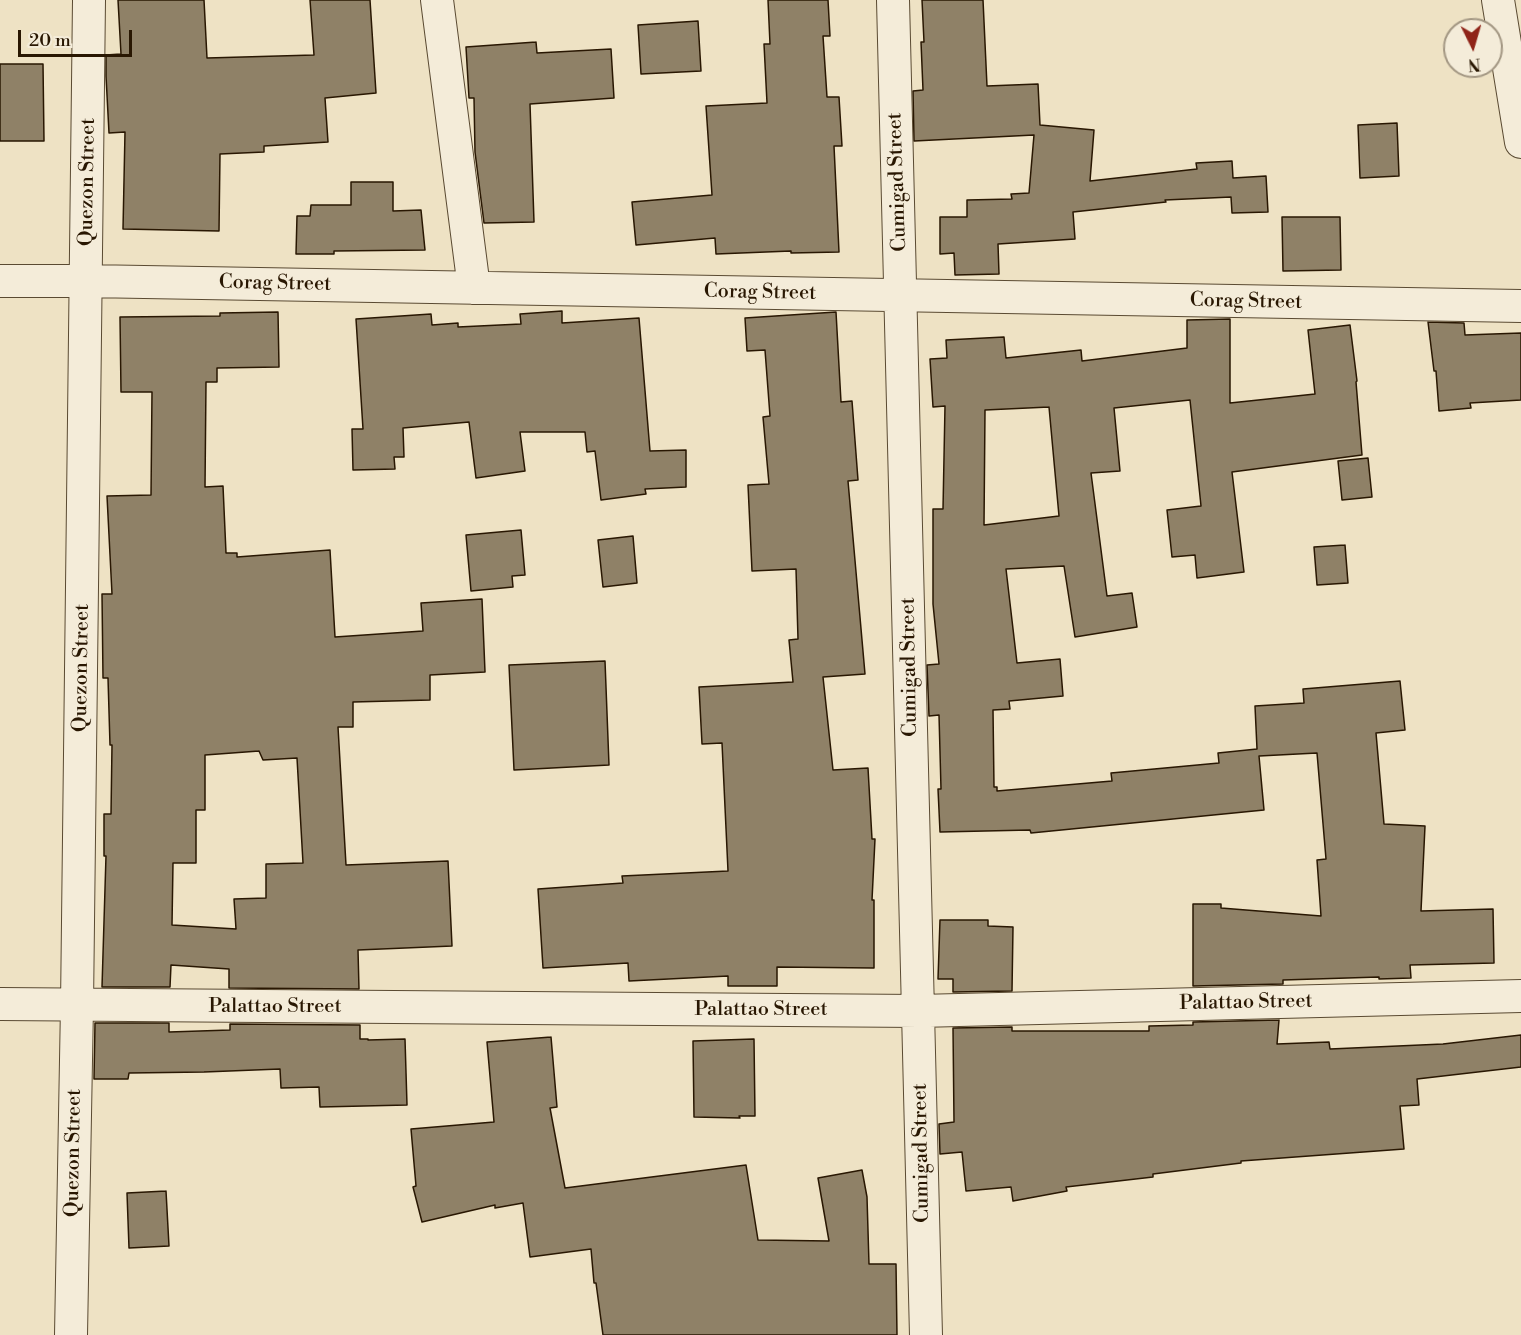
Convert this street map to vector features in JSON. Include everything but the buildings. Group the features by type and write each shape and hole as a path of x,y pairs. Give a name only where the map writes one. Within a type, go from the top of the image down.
{"street":[{"name":"Quezon Street","path":"70,1335 77,1005 89,0"},
{"path":"437,0 474,288"},
{"name":"Cumigad Street","path":"893,0 926,1335"},
{"path":"1498,0 1521,142"},
{"name":"Corag Street","path":"0,281 1521,306"},
{"name":"Palattao Street","path":"0,1004 919,1011 1521,996"}]}
